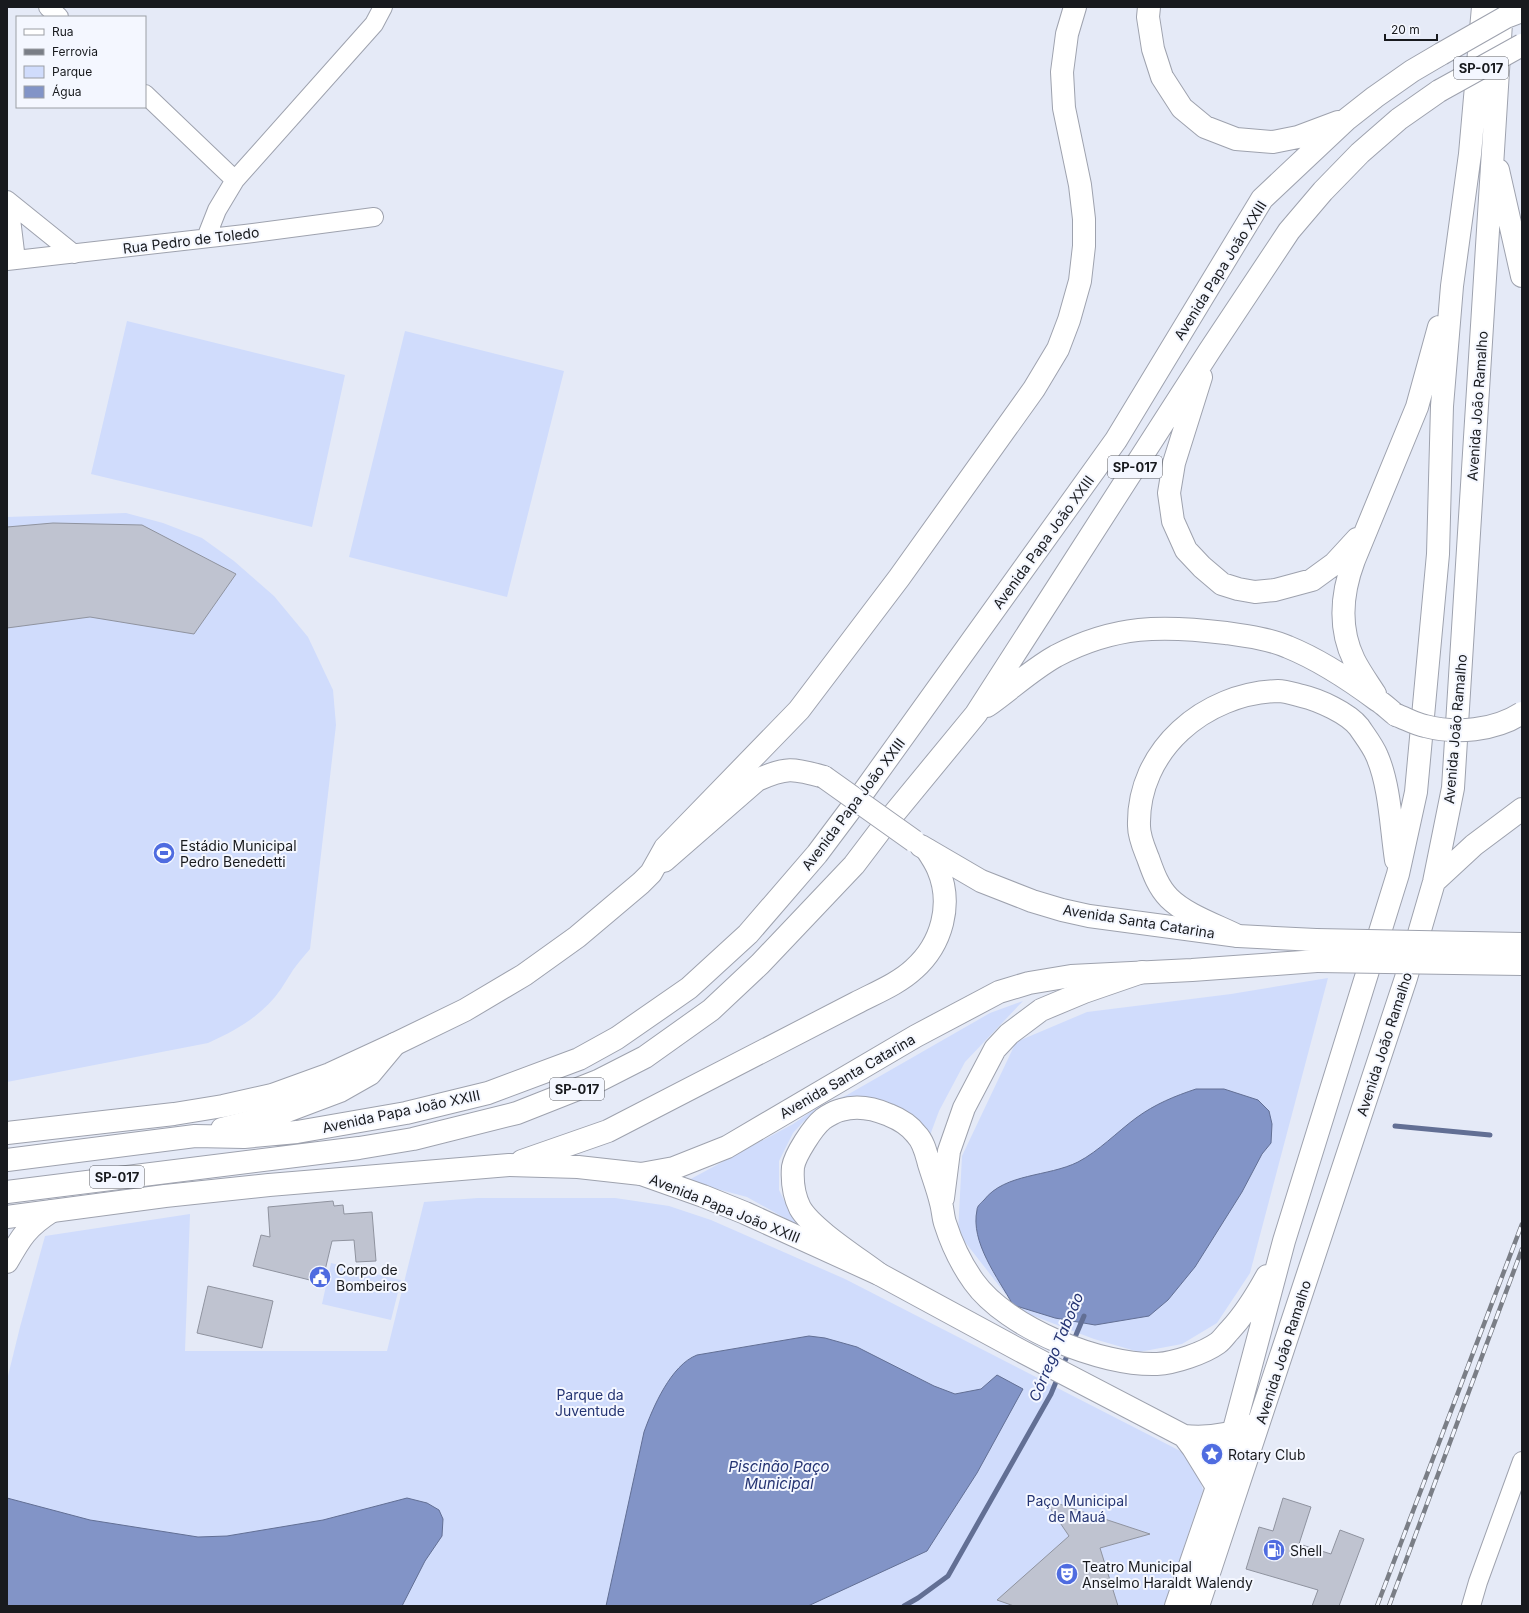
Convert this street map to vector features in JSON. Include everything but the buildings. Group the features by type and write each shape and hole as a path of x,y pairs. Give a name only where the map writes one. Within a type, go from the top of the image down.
{"main road":[{"path":"7,1133 174,1114 230,1105 272,1095 323,1076 395,1044 465,1010 524,975 577,937 651,873 665,848 799,710 904,571 1034,389 1058,349 1069,320 1080,281 1084,246 1084,219 1080,185 1064,108 1062,72 1067,34 1075,7"},
{"path":"1149,7 1148,17 1153,49 1162,77 1182,108 1205,127 1236,139 1273,142 1298,137 1346,119"},
{"name":"Avenida João Ramalho","path":"1176,1606 1217,1487 1233,1433 1284,1241 1398,874 1416,792 1428,679 1438,554 1442,406 1452,286 1470,154 1483,7"},
{"name":"Avenida Papa João XXIII","path":"7,1160 195,1136 244,1137 297,1132 406,1113 488,1093 579,1059 617,1038 689,988 748,934 817,854 1116,440 1262,199 1346,119 1375,97 1412,71 1512,10"},
{"name":"Avenida João Ramalho","path":"1198,1606 1406,978 1434,882 1453,788 1493,145 1512,10"},
{"name":"Avenida Papa João XXIII","path":"7,1192 359,1148 413,1139 517,1113 598,1081 645,1058 712,1010 760,964 854,865 879,832 976,714 1210,350 1289,231 1323,191 1360,153 1399,119 1440,91 1522,45"},
{"path":"1493,145 1522,276"},
{"path":"1379,700 1354,659 1347,640 1343,620 1343,599 1347,579 1366,529 1417,407 1439,326 1452,286"},
{"path":"1210,350 1174,463 1169,493 1173,521 1186,550 1202,567 1222,584 1255,592 1275,590 1312,580 1334,564 1366,529"},
{"path":"976,714 1003,696 1027,675 1049,660 1084,643 1128,630 1164,628 1203,630 1245,636 1288,647 1332,669 1379,700 1396,715 1425,726 1455,730 1486,728 1515,718 1522,713"},
{"path":"1238,936 1179,907 1168,897 1155,877 1142,843 1139,827 1141,805 1151,769 1176,734 1198,716 1222,702 1248,694 1280,691 1315,699 1336,710 1358,726 1377,755 1385,784 1398,874"},
{"name":"Avenida Santa Catarina","path":"651,873 757,780 774,772 793,769 824,777 920,845 981,881 1032,901 1062,910 1089,916 1238,936 1316,940 1522,944"},
{"path":"1434,882 1474,845 1522,809"},
{"path":"509,1165 608,1131 887,987 914,970 929,954 936,942 944,915 945,904 938,869 920,845"},
{"name":"Avenida Santa Catarina","path":"641,1174 674,1168 727,1147 916,1036 999,992 1053,978 1317,961 1522,964"},
{"path":"942,1205 949,1151 964,1108 995,1049 1009,1034 1041,1010 1084,992 1142,972"},
{"path":"195,1136 279,1114 340,1091 370,1074 395,1044"},
{"path":"879,1274 814,1225 800,1207 794,1189 793,1166 806,1139 823,1119 842,1110 860,1107 875,1110 891,1116 905,1124 916,1133 925,1148 942,1205 945,1222 954,1246 962,1263 976,1284 994,1304 1036,1332 1097,1356 1128,1363 1158,1364 1188,1358 1218,1343 1241,1319 1258,1294 1284,1241"},
{"name":"Avenida Papa João XXIII","path":"7,1217 165,1196 269,1185 509,1165 578,1167 641,1174 745,1213 879,1274 1021,1351 1184,1436 1217,1487"},
{"path":"7,1262 23,1234 37,1221 52,1211"},
{"name":"Avenida Papa João XXIII","path":"1184,1436 1212,1436 1233,1433 1260,1421"}],"street":[{"path":"48,7 58,16"},
{"path":"206,238 217,210 235,180 374,24 383,7"},
{"path":"146,95 235,180"},
{"path":"8,201 74,254"},
{"path":"8,201 11,260"},
{"name":"Rua Pedro de Toledo","path":"11,260 245,234 374,217"},
{"path":"1471,1606 1478,1582 1522,1461"}],"green space":[{"path":"127,321 345,375 312,527 91,474"},
{"path":"405,331 564,371 507,597 349,557"},
{"name":"Estádio Municipal Pedro Benedetti","path":"126,513 163,523 202,538 234,561 274,596 308,637 333,690 336,725 310,949 266,1007 249,1021 208,1043 7,1082 7,517"},
{"path":"1328,978 1250,1273 1217,1323 1182,1344 1139,1352 1094,1339 1018,1310 958,1233 962,1156 1016,1042 1087,1012 1231,994"},
{"path":"1023,1001 965,1062 939,1111 929,1138 836,1104 804,1121 793,1133 779,1161 779,1190 798,1228 783,1217 747,1197 687,1181 793,1124 818,1107 847,1095 990,1013"},
{"name":"Parque da Juventude","path":"478,1198 615,1198 669,1206 711,1220 845,1279 1192,1457 1203,1490 1164,1606 7,1606 7,1380 45,1236 190,1214 185,1351 387,1351 424,1202"},
{"path":"331,1263 401,1280 391,1320 322,1304"}],"water":[{"path":"1196,1089 1224,1089 1258,1100 1269,1111 1272,1124 1271,1143 1262,1154 1242,1192 1195,1267 1168,1300 1149,1316 1095,1325 1055,1318 1013,1305 993,1272 981,1247 976,1222 977,1209 979,1205 993,1191 1003,1185 1028,1176 1066,1167 1086,1158 1143,1113 1165,1101"},
{"name":"Piscinão Paço Municipal","path":"809,1336 825,1338 857,1347 934,1386 955,1394 981,1389 997,1375 1023,1389 977,1473 927,1551 808,1606 606,1606 644,1432 652,1411 671,1377 688,1360 697,1355"},
{"path":"7,1498 90,1520 198,1537 227,1536 323,1520 407,1498 427,1503 439,1510 443,1519 442,1536 425,1561 402,1606 7,1606"}],"waterway":[{"name":"Córrego Taboão","path":"1395,1126 1490,1135"},
{"name":"Córrego Taboão","path":"1073,1342 1084,1316"},
{"name":"Córrego Taboão","path":"1062,1368 1069,1351"},
{"name":"Córrego Taboão","path":"904,1606 918,1598 948,1576 1051,1394 1058,1377"}],"railway":[{"path":"1377,1606 1522,1224"},
{"path":"1389,1606 1522,1249"}],"place":[{"name":"Estádio Municipal Pedro Benedetti","path":"164,853"},
{"name":"Corpo de Bombeiros","path":"320,1277"},
{"name":"Rotary Club","path":"1212,1454"},
{"name":"Shell","path":"1274,1550"},
{"name":"Teatro Municipal Anselmo Haraldt Walendy","path":"1067,1574"}],"park label":[{"name":"Paço Municipal de Mauá","path":"1077,1508"}]}
